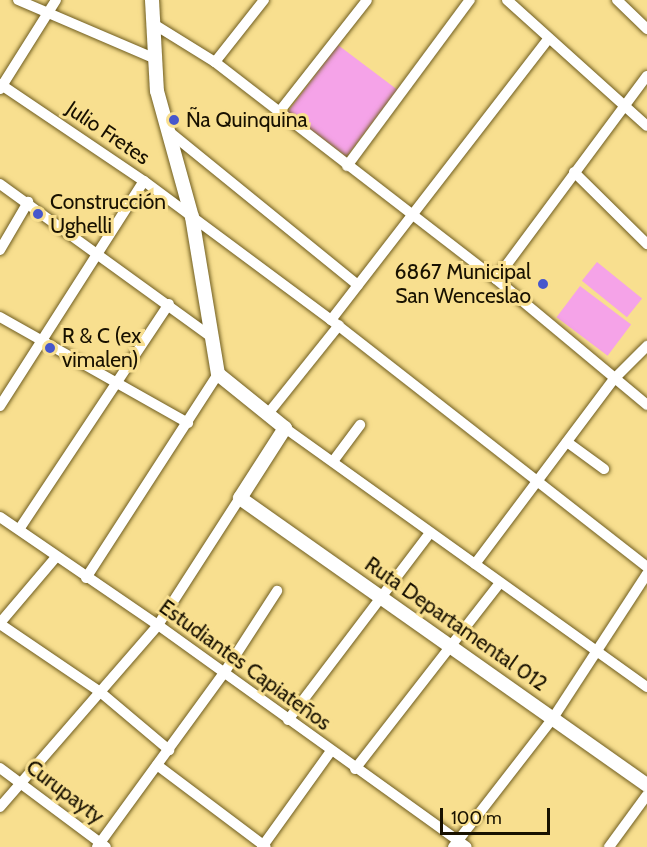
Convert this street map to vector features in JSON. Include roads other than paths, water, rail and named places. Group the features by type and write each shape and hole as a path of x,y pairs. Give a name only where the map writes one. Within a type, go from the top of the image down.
{"main road":[{"path":"153,9 153,58 167,130 192,217 218,374 285,428 240,498"},
{"name":"Ruta Departamental 012","path":"240,498 452,650 647,785"}],"street":[{"path":"18,0 153,58"},
{"path":"1,86 56,0"},
{"path":"215,62 264,0"},
{"path":"279,112 364,4 351,0"},
{"path":"347,166 470,0"},
{"path":"507,0 647,126"},
{"path":"616,0 647,29"},
{"path":"153,9 215,62 347,166 496,279 647,405"},
{"path":"267,414 335,323 358,285 549,38"},
{"path":"496,279 647,76"},
{"name":"Julio Fretes","path":"1,86 144,181 335,323 647,567"},
{"path":"167,130 358,285"},
{"path":"574,172 647,244"},
{"path":"0,406 41,338 99,253 144,181"},
{"path":"0,184 28,201 210,336"},
{"path":"0,250 28,201"},
{"path":"20,528 116,379 169,304"},
{"path":"0,317 116,379 188,423"},
{"path":"475,564 614,379 647,346"},
{"path":"86,578 218,374"},
{"path":"334,460 360,426"},
{"path":"285,428 334,460 430,533 647,687"},
{"path":"567,442 604,469"},
{"path":"0,807 19,782 158,625 240,498"},
{"name":"Estudiantes Capiateños","path":"0,517 20,528 56,557 158,625 459,845"},
{"path":"288,720 430,533"},
{"path":"56,557 0,623 99,690 169,750"},
{"path":"459,845 553,718 647,574"},
{"path":"356,769 452,650 500,583"},
{"path":"101,846 224,673 277,591"},
{"path":"157,765 264,846 331,751"},
{"name":"Curupayty","path":"0,768 101,846"},
{"path":"609,847 647,795"}],"place":[{"name":"Ña Quinquina","path":"174,120"},
{"name":"Construcción Ughelli","path":"38,214"},
{"name":"6867 Municipal San Wenceslao","path":"543,284"},
{"name":"R & C (ex vimalen)","path":"50,348"}]}
